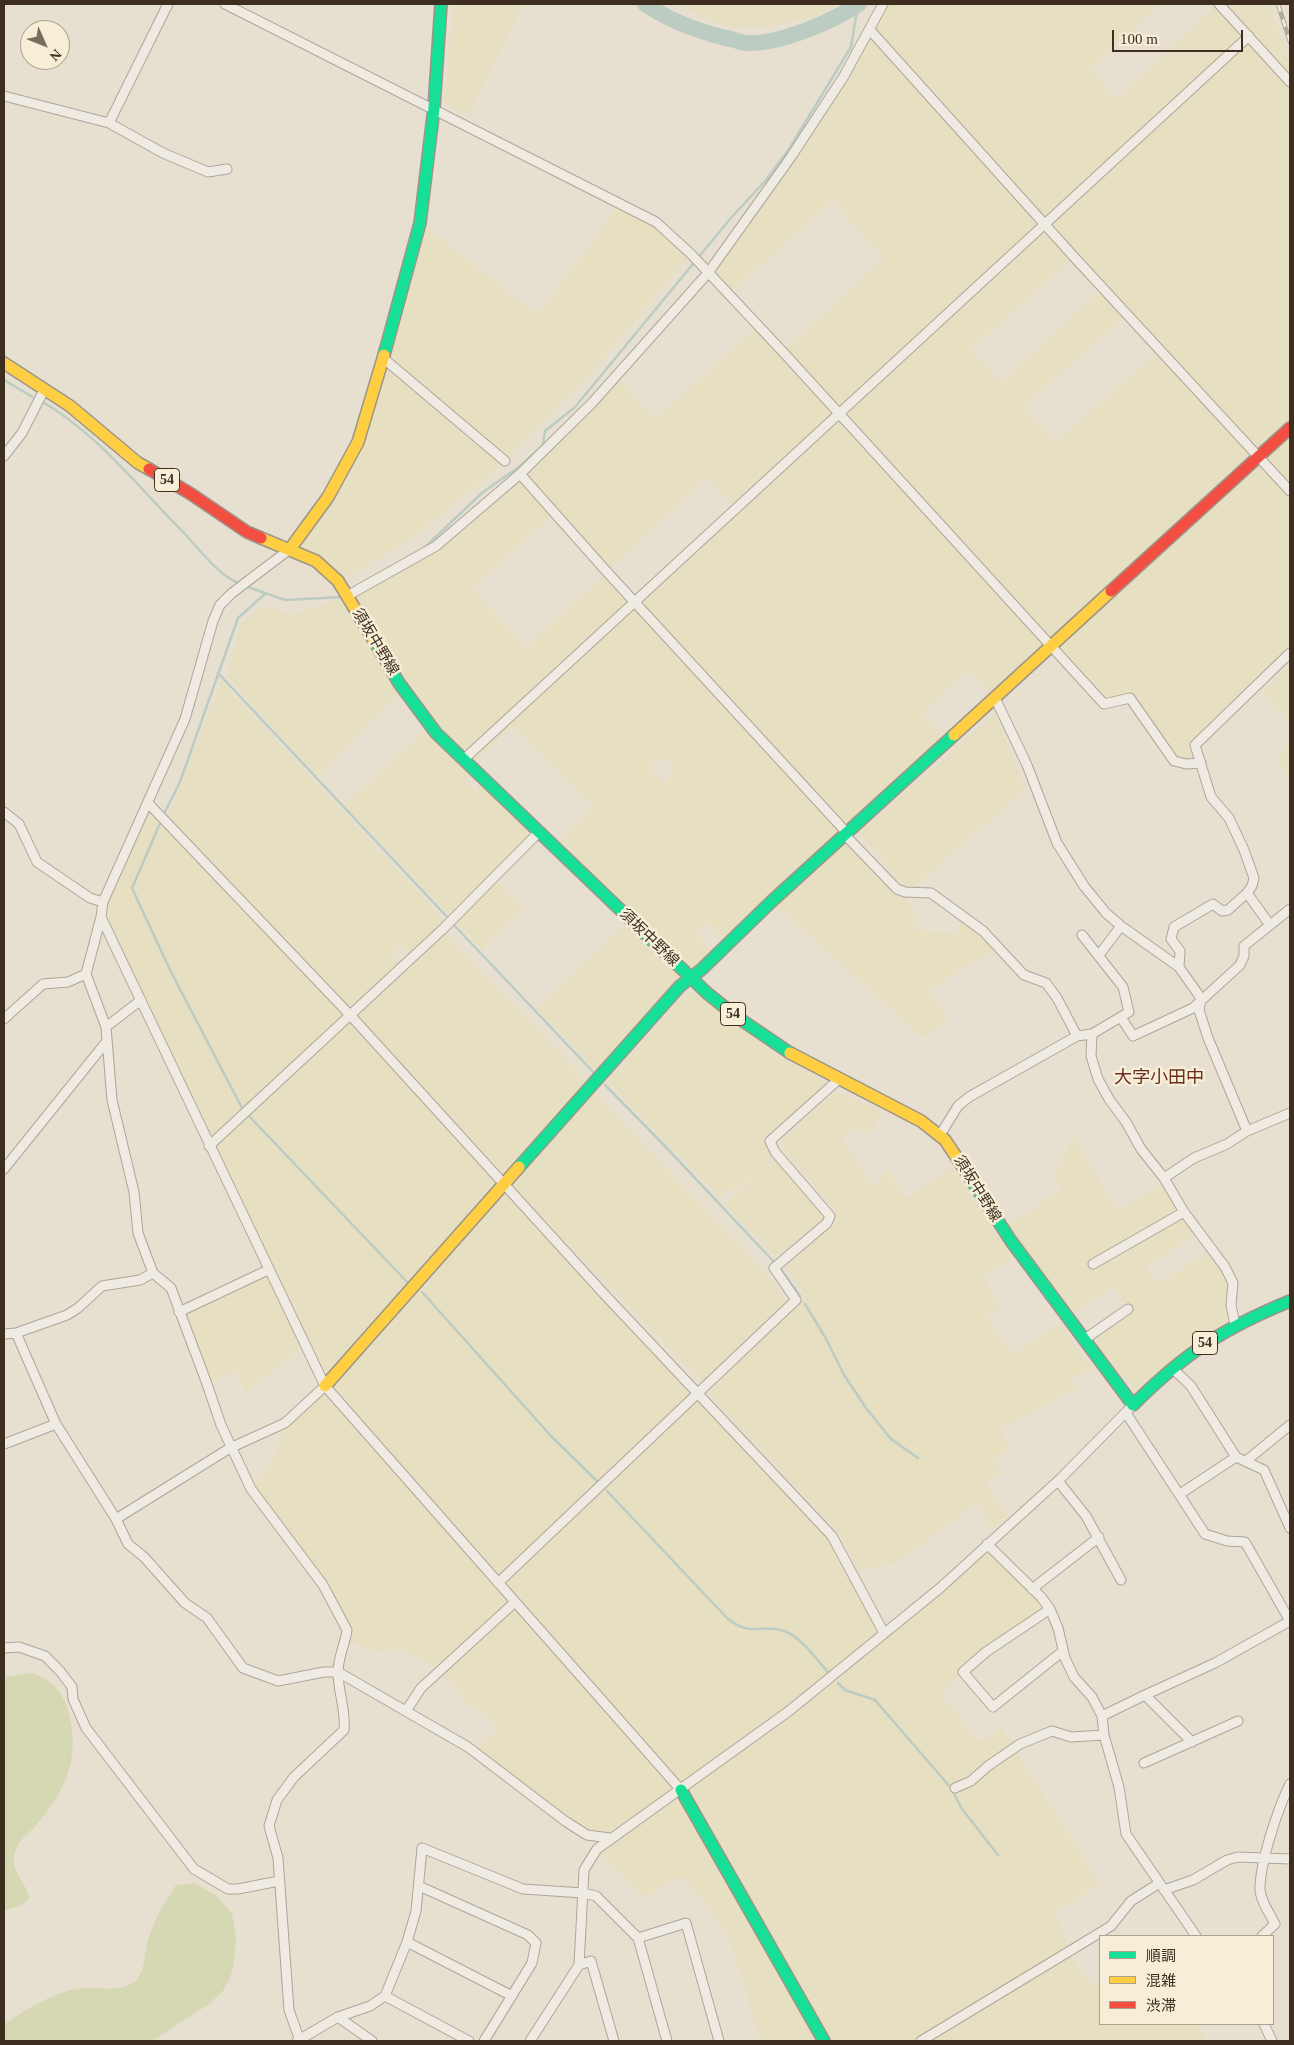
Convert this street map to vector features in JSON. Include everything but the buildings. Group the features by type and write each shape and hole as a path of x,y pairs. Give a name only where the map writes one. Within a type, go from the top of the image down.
{"street":[{"path":"109,123 168,4"},
{"path":"225,4 434,108 656,222 691,254 839,413 1104,704 1130,698 1174,761 1186,764 1201,763"},
{"path":"441,4 434,108 420,223 358,442 328,497 290,549 232,593 220,605 213,621 185,719 103,902 101,917 86,974 106,1027 112,1100 134,1192 138,1233 153,1273 171,1288 230,1448 252,1489 323,1585 348,1630 340,1653 338,1672 346,1717 344,1730 338,1738 294,1776 278,1800 269,1826 278,1858 289,2010 298,2041 338,2017 370,2006 385,1996 408,1942 416,1911 422,1848 523,1889 583,1893 596,1896 638,1938 666,2041"},
{"path":"347,596 436,546 520,474 592,403 707,272 791,157 844,76 883,4"},
{"path":"1218,4 1290,82"},
{"path":"870,30 1290,491"},
{"path":"463,760 1249,36"},
{"path":"4,96 109,123 162,153 208,172 227,169"},
{"path":"383,358 505,461"},
{"name":"須坂中野線","path":"4,363 43,393 70,406 144,467 192,494 247,532 316,561 338,581 408,697 430,726 538,833 717,1002 751,1028 796,1057 838,1080 914,1116 940,1135 956,1153 1011,1241 1085,1339 1130,1409"},
{"path":"4,456 22,433 43,393"},
{"path":"116,1518 230,1448 285,1423 325,1386 503,1183 680,986 691,978 1290,428"},
{"path":"520,474 897,890 931,893 983,931 1024,976 1046,983 1057,998 1077,1036"},
{"path":"1179,967 1180,952 1172,939 1174,927 1213,904 1222,911 1228,910 1247,893 1252,886 1254,878 1244,850 1229,818 1211,797 1195,745 1290,653"},
{"path":"995,698 1026,766 1057,843 1084,886 1106,913 1121,926 1179,967 1201,999 1199,1010 1208,1038 1247,1131"},
{"path":"148,804 351,1016 503,1183 832,1536 884,1634"},
{"path":"4,812 19,824 37,862 90,898 103,902"},
{"path":"209,1146 444,928 538,833"},
{"path":"1247,893 1270,926"},
{"path":"1122,1019 1133,1036 1193,1008 1240,965 1244,956 1244,946 1289,914"},
{"path":"101,917 325,1386 681,1790 824,2041"},
{"path":"1099,955 1121,926"},
{"path":"940,1135 958,1106 969,1097 1077,1036 1092,1034 1122,1019 1129,1012 1123,987 1082,935"},
{"path":"4,1019 43,984 68,982 86,974"},
{"path":"106,1027 141,1000"},
{"path":"1092,1034 1091,1056 1098,1079 1141,1150 1164,1178 1184,1212 1225,1267 1232,1283 1231,1305 1235,1325"},
{"path":"4,1169 107,1041"},
{"path":"498,1583 796,1300 774,1268 827,1223 830,1216 775,1152 770,1141 838,1080"},
{"path":"1164,1178 1194,1158 1226,1144 1247,1131 1290,1113"},
{"path":"1093,1264 1184,1212"},
{"path":"179,1312 268,1270"},
{"path":"4,1334 16,1333 67,1314 78,1308 102,1286 140,1280 153,1273"},
{"name":"54","path":"1130,1409 1172,1368 1198,1347 1235,1325 1290,1301"},
{"path":"1085,1339 1128,1309"},
{"path":"16,1333 56,1424 116,1518 128,1544 144,1557 186,1603 208,1618 243,1668 278,1681 324,1672 338,1672 468,1747 587,1835 610,1838"},
{"path":"1172,1368 1191,1386 1236,1457 1264,1470 1290,1528"},
{"path":"530,2041 579,1965 584,1870 597,1849 789,1711 940,1588 1058,1481 1130,1409 1205,1534 1228,1541 1246,1542 1290,1621 1215,1663 1102,1716"},
{"path":"4,1444 56,1424"},
{"path":"1246,1461 1290,1425"},
{"path":"1180,1494 1236,1457"},
{"path":"1058,1481 1086,1516 1121,1580"},
{"path":"1032,1588 1099,1537"},
{"path":"987,1544 1032,1588 1050,1609 1058,1628 1063,1651 1074,1677 1092,1697 1102,1716 1104,1735 1119,1787 1126,1834 1195,1935"},
{"path":"406,1712 421,1688 515,1602"},
{"path":"1050,1609 986,1652 963,1672 993,1708 1063,1651"},
{"path":"4,1648 19,1647 45,1656 60,1671 72,1687 73,1698 86,1728 194,1869 228,1889 238,1889 279,1881"},
{"path":"1145,1695 1192,1742"},
{"path":"1144,1763 1238,1720"},
{"path":"954,1788 971,1781 988,1766 1020,1744 1052,1731 1071,1737 1104,1735"},
{"path":"1263,1935 1275,1924 1260,1889 1265,1858 1282,1801 1290,1784"},
{"path":"921,2041 1111,1926 1130,1901 1161,1887 1193,1880 1227,1860 1238,1857 1290,1858"},
{"path":"419,1886 528,1935 536,1943 532,1963 484,2041"},
{"path":"638,1938 686,1923 719,2041"},
{"path":"408,1942 512,1996"},
{"path":"579,1965 592,1961 614,2041"},
{"path":"385,1996 469,2041"},
{"path":"338,2017 372,2041"},
{"path":"1264,2025 1272,2041"}],"shaded area":[{"path":"453,4 523,4 468,116 444,103"},
{"path":"673,4 837,4 815,16 771,27 730,28"},
{"path":"889,4 1160,4 1090,70 1116,99 1218,4 1270,4 1290,65 1290,653 1195,745 1201,763 1174,761 1130,698 1104,704 1051,647 995,698 969,670 922,712 947,741 845,835 905,892 920,930 958,933 962,915 997,948 929,990 948,1019 923,1038 772,902 727,944 708,923 697,933 714,957 691,978 552,846 594,807 513,726 470,766 467,754 439,725 350,600 400,693 317,777 226,675 240,627 244,621 262,608 269,607 288,614 304,611 347,596 439,549 519,481 551,516 472,589 544,665 528,645 607,572 525,475 591,411 619,380 655,420 755,328 839,413 783,352 884,258 832,201 729,294 708,273 791,157 878,14","holes":["1074,258 1103,288 1001,382 971,349","1127,315 1160,350 1055,442 1023,407","707,477 735,507 633,601 607,572","661,756 676,769 665,782 649,768"]},
{"path":"619,204 656,222 691,254 601,362 505,461 444,513 396,549 338,581 290,549 358,442 420,223 538,315"},
{"path":"1290,665 1290,723 1263,692"},
{"path":"221,681 445,921 410,955 400,945 390,955 400,965 351,1009 168,817"},
{"path":"996,713 1025,790 910,890 858,833"},
{"path":"427,728 471,774 465,781 474,790 480,784 534,835 451,916 344,805"},
{"path":"1290,743 1290,776 1275,762"},
{"path":"148,803 832,1536 884,1633 987,1544 1050,1609 986,1652 940,1694 980,1742 1001,1728 1100,1884 1055,1911 1070,1953 1082,1975 1092,1985 1099,1982 1099,2025 1198,2025 1207,2041 760,2040 729,1938 684,1876 643,1898 597,1849 609,1839 587,1835 474,1751 497,1729 487,1715 471,1707 440,1671 399,1647 379,1653 346,1641 347,1630 323,1585 251,1489 274,1459 285,1423 325,1386 304,1344 247,1393 237,1371 207,1384 179,1312 267,1270 101,917"},
{"path":"498,882 524,907 482,949 456,923"},
{"path":"627,923 679,974 679,987 600,1075 536,1008"},
{"path":"446,934 587,1082 504,1174 357,1017"},
{"path":"686,993 697,994 779,1057 834,1086 771,1142 777,1153 737,1189 729,1190 721,1198 607,1081"},
{"path":"835,1092 882,1110 871,1135 852,1128 842,1137 874,1187 886,1169 906,1198 952,1167 1013,1257 983,1277 1002,1307 986,1316 1015,1355 1060,1323 1092,1369 1071,1380 1077,1389 1000,1428 1011,1449 992,1460 1001,1472 986,1484 1008,1515 992,1529 976,1503 912,1552 892,1564 859,1571 836,1529 708,1393 805,1298 786,1266 832,1225 836,1213 780,1143"},
{"path":"595,1093 766,1273 786,1302 702,1382 511,1185"},
{"path":"1074,1138 1118,1210 1167,1182 1200,1233 1146,1266 1156,1284 1212,1250 1233,1283 1235,1325 1133,1405 1132,1386 1085,1339 1128,1309 1114,1287 1068,1317 1002,1228 1061,1190 1054,1173"},
{"path":"778,1154 825,1212 824,1219 777,1260 724,1204"}],"green space":[{"path":"33,1673 52,1684 61,1694 69,1714 73,1744 68,1772 63,1786 48,1811 20,1842 15,1851 15,1868 29,1899 18,1907 4,1910 4,1677"},
{"path":"194,1883 215,1895 232,1913 236,1937 234,1964 230,1978 223,1991 209,2004 152,2041 4,2041 4,2025 19,2014 48,1999 75,1989 121,1988 134,1982 141,1972 150,1935 166,1901 176,1885"}],"waterway":[{"path":"645,4 664,16 694,29 748,43 775,40 805,31 859,4"},
{"path":"424,548 483,492 519,467 543,445 545,431 575,407 730,219 766,180 789,149 851,47 858,4"},
{"path":"4,380 36,399"},
{"path":"41,401 81,429 99,445 210,562 232,580 240,584"},
{"path":"245,586 285,600 342,597"},
{"path":"163,816 180,782 238,618 265,594"},
{"path":"218,673 449,919"},
{"path":"161,821 132,888 171,972 242,1108"},
{"path":"453,924 595,1074"},
{"path":"605,1085 775,1263"},
{"path":"249,1116 408,1283"},
{"path":"779,1267 800,1296"},
{"path":"422,1292 551,1436 600,1484"},
{"path":"805,1304 825,1337 844,1375 866,1408 891,1439 918,1458"},
{"path":"607,1491 728,1619 744,1628 769,1628 791,1634 803,1644 830,1674"},
{"path":"838,1683 845,1690 875,1700 951,1788 962,1809 998,1855"}],"railway":[{"path":"1278,4 1290,42"}],"traffic: fast":[{"path":"384,355 420,223 434,108 441,4"},
{"path":"375,642 399,683 436,733 707,993 737,1017 790,1053"},
{"path":"519,1167 680,986 702,969 772,901 954,735"},
{"path":"961,1164 1011,1241 1133,1405 1170,1371 1224,1332 1290,1301"},
{"path":"681,1790 824,2041"}],"traffic: slow":[{"path":"290,549 328,497 358,442 384,355"},
{"path":"4,363 70,406 138,463 149,469"},
{"path":"261,538 316,561 338,581 375,642"},
{"path":"954,735 1111,591"},
{"path":"790,1053 921,1121 945,1140 961,1164"},
{"path":"325,1386 519,1167"}],"traffic: jam":[{"path":"1111,591 1290,428"},
{"path":"149,469 191,494 247,532 261,538"}],"district":[{"name":"大字小田中","path":"1159,1078"}]}
